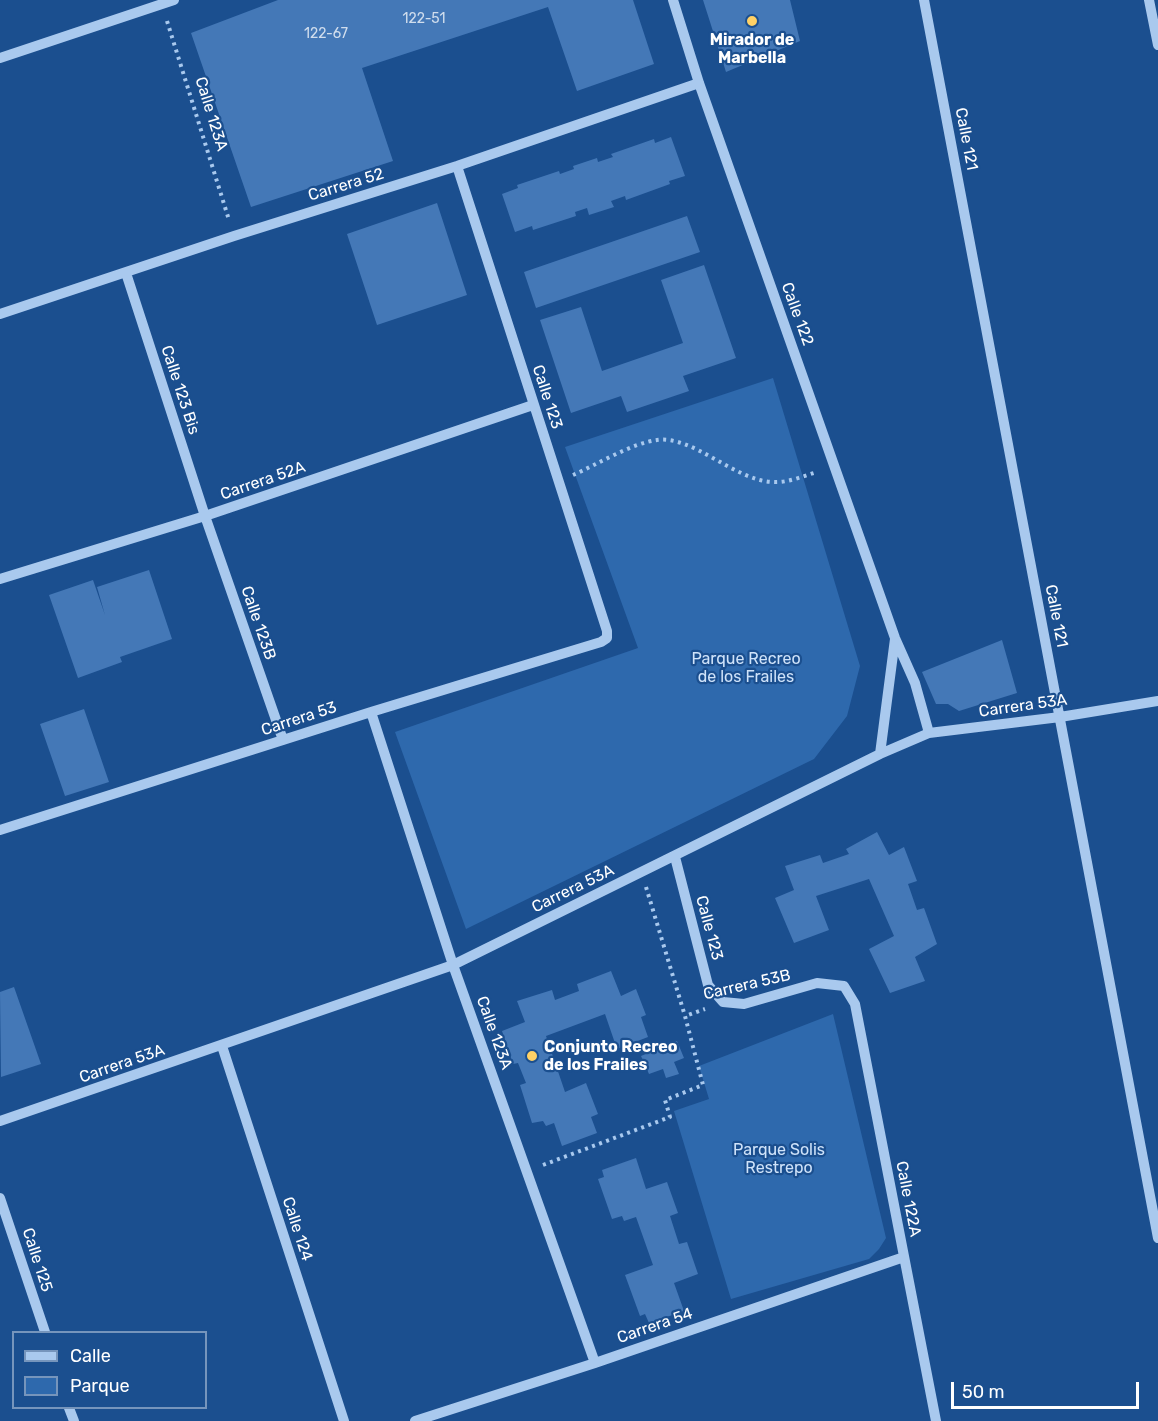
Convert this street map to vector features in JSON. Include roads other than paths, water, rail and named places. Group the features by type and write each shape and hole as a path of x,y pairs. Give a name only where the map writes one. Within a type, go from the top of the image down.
{"street":[{"path":"0,58 174,0"},
{"name":"Calle 122","path":"673,0 699,83 895,638 915,683 929,733"},
{"name":"Calle 121","path":"924,0 1158,1238"},
{"path":"1149,0 1158,45"},
{"name":"Carrera 52","path":"0,314 234,236 457,166 699,83"},
{"name":"Calle 123","path":"457,166 608,631 607,638"},
{"name":"Calle 123 Bis","path":"126,273 205,516"},
{"name":"Carrera 52A","path":"0,579 205,516 533,405"},
{"name":"Calle 123B","path":"205,516 283,740"},
{"name":"Carrera 53","path":"0,830 607,638"},
{"name":"Calle 122","path":"880,754 895,638"},
{"name":"Carrera 53A","path":"0,1121 453,965 880,754 929,733 1060,717 1158,701"},
{"name":"Calle 123A","path":"371,712 453,965 596,1363"},
{"name":"Calle 123","path":"675,857 708,985 723,1002"},
{"name":"Carrera 53B","path":"723,1002 744,1004 817,983 844,986"},
{"name":"Calle 122A","path":"844,986 855,1004 936,1421"},
{"name":"Calle 124","path":"222,1046 344,1421"},
{"name":"Calle 125","path":"0,1198 45,1331"},
{"name":"Carrera 54","path":"415,1421 596,1363 904,1257"}],"place":[{"name":"Mirador de Marbella","path":"752,21"},
{"name":"Conjunto Recreo de los Frailes","path":"532,1056"}],"park label":[{"name":"Parque Recreo de los Frailes","path":"746,668"},
{"name":"Parque Solis Restrepo","path":"779,1159"}]}
